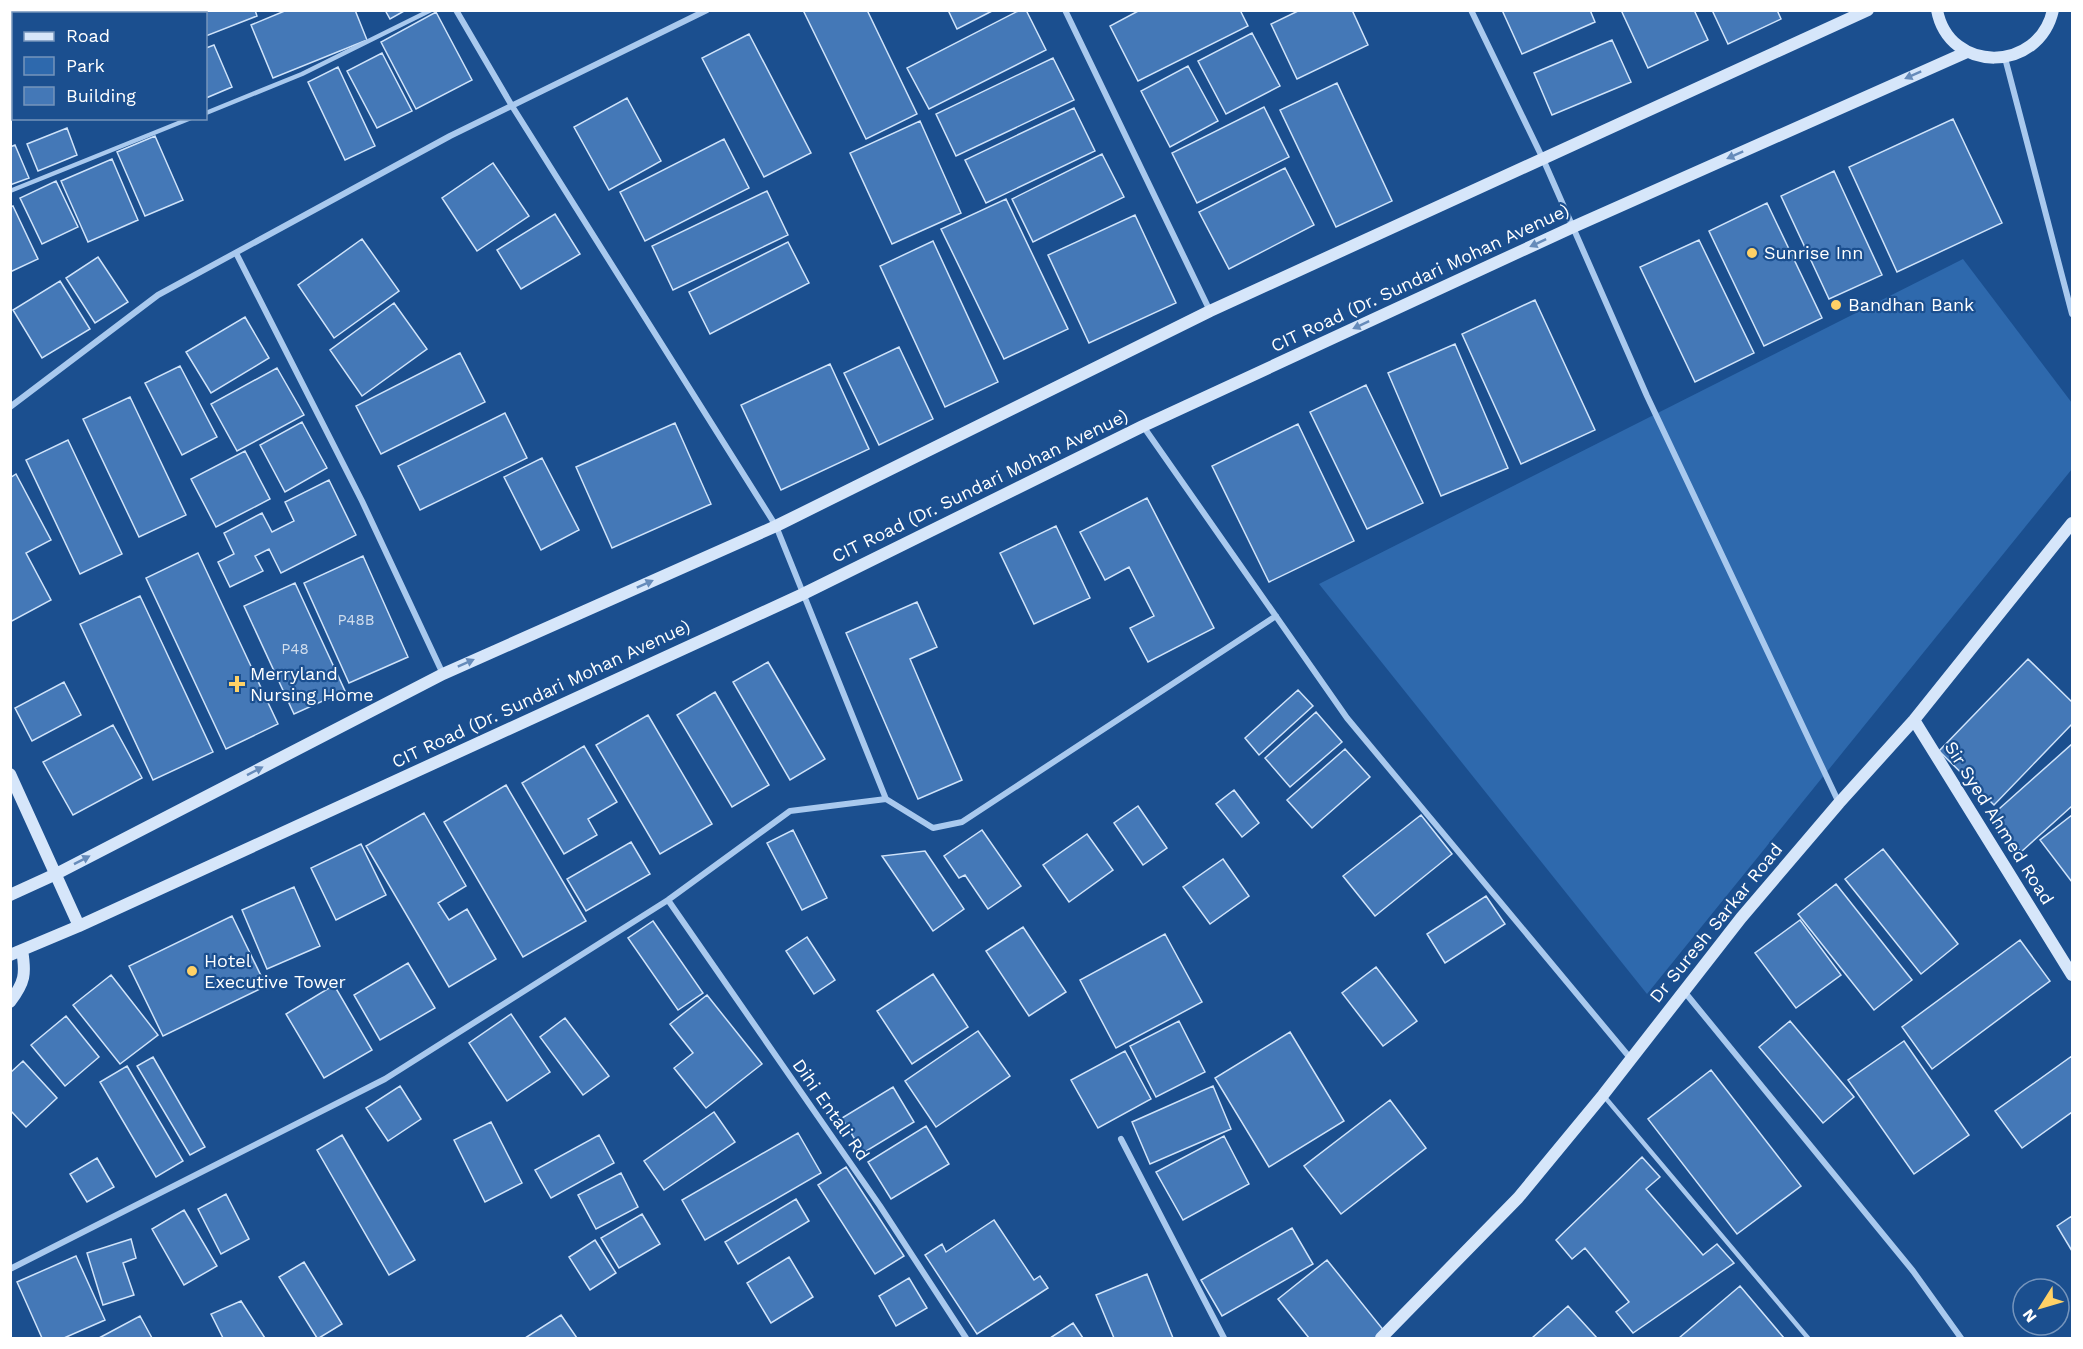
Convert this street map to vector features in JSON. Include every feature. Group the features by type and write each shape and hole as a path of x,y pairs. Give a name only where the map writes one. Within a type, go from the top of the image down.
{"main road":[{"path":"10,896 443,674 776,526 1210,311 1868,10"},
{"path":"1937,10 1939,21 1951,40 1967,52 1986,58 2005,58 2024,51 2040,39 2053,10"},
{"name":"CIT Road (Dr. Sundari Mohan Avenue)","path":"16,953 803,594 1143,426 1573,227 1967,52"},
{"name":"Dr Suresh Sarkar Road","path":"1384,1337 1518,1198 1603,1095 1741,918 1839,803 1914,720 2073,523"},
{"name":"Sir Syed Ahmed Road","path":"1914,720 2073,975"},
{"path":"10,774 79,926"},
{"path":"10,1002 20,990 26,970 16,953"}],"street":[{"path":"456,10 512,106 776,526 886,799 933,828 962,822 1276,616"},
{"path":"10,407 158,295 450,136 707,10"},
{"path":"1065,10 1210,311"},
{"path":"1471,10 1543,159 1647,396 1839,803"},
{"path":"2005,58 2073,314"},
{"path":"236,253 362,501 443,674"},
{"path":"1143,426 1347,718 1631,1059"},
{"path":"10,1269 385,1078 668,900 790,811 886,799"},
{"name":"Dihi Entali Rd","path":"668,900 879,1206 966,1338"},
{"path":"1683,990 1913,1271 1961,1338"},
{"path":"1121,1139 1224,1338"}],"lane":[{"path":"207,113 302,74 431,10"},
{"path":"10,191 186,120"},
{"path":"1603,1095 1808,1338"}],"green space":[{"path":"1963,259 2072,403 2072,469 1647,994 1319,584"}],"building":[{"path":"74,10 119,10 116,12 75,12"},
{"path":"134,10 255,10 257,16 207,36 207,12 130,12"},
{"path":"287,10 355,10 367,40 273,78 251,25"},
{"path":"385,10 406,10 390,19"},
{"path":"803,10 867,10 917,114 866,139"},
{"path":"948,10 994,10 957,29"},
{"path":"1020,10 1026,10 1046,50 929,109 907,68"},
{"path":"1140,10 1240,10 1248,26 1138,81 1110,26"},
{"path":"1300,10 1352,10 1368,45 1297,79 1271,24"},
{"path":"1502,10 1590,10 1595,22 1522,54"},
{"path":"1621,10 1694,10 1708,40 1648,68"},
{"path":"1712,10 1777,10 1781,19 1728,44"},
{"path":"436,12 472,80 416,109 381,42"},
{"path":"1252,33 1280,86 1226,114 1198,61"},
{"path":"749,34 811,153 764,177 702,58"},
{"path":"1612,40 1631,82 1552,115 1534,73"},
{"path":"214,45 232,87 207,98 207,48"},
{"path":"382,53 412,111 377,128 347,71"},
{"path":"1053,58 1074,100 956,156 936,114"},
{"path":"1188,66 1218,121 1170,147 1141,91"},
{"path":"338,67 375,146 345,160 308,82"},
{"path":"1337,83 1392,201 1336,227 1280,110"},
{"path":"627,98 661,161 609,190 574,127"},
{"path":"1264,107 1289,157 1197,203 1172,153"},
{"path":"1074,108 1095,151 986,203 965,160"},
{"path":"1953,119 2002,223 1897,272 1849,167"},
{"path":"920,121 961,213 892,244 850,153"},
{"path":"67,128 77,155 38,171 27,144"},
{"path":"155,136 183,200 145,216 117,152"},
{"path":"724,139 749,188 645,241 620,192"},
{"path":"15,145 29,178 10,185 10,147"},
{"path":"1102,154 1124,197 1033,242 1012,199"},
{"path":"112,159 138,220 88,242 61,181"},
{"path":"493,163 529,216 477,251 442,198"},
{"path":"1285,168 1314,225 1229,269 1199,212"},
{"path":"1834,171 1882,275 1829,299 1781,196"},
{"path":"56,181 78,227 42,244 20,198"},
{"path":"767,191 788,235 673,290 652,246"},
{"path":"1006,199 1068,329 1004,359 941,229"},
{"path":"1767,203 1822,318 1764,346 1709,231"},
{"path":"13,206 38,259 10,272 10,207"},
{"path":"555,214 580,254 521,289 497,250"},
{"path":"1135,215 1176,303 1089,343 1048,255"},
{"path":"362,239 399,291 334,338 298,285"},
{"path":"1699,240 1754,353 1695,382 1640,267"},
{"path":"933,241 998,382 945,407 880,266"},
{"path":"788,242 809,283 710,334 689,292"},
{"path":"98,257 128,302 95,323 66,278"},
{"path":"60,281 90,329 42,358 13,310"},
{"path":"1535,300 1595,430 1521,464 1462,334"},
{"path":"394,303 427,349 362,396 330,350"},
{"path":"245,317 269,358 211,393 186,352"},
{"path":"1455,344 1508,468 1441,496 1388,373"},
{"path":"899,347 933,419 879,445 844,373"},
{"path":"460,353 485,402 381,454 356,406"},
{"path":"830,364 869,449 781,490 741,405"},
{"path":"180,366 217,437 182,455 145,383"},
{"path":"277,368 304,415 237,451 211,404"},
{"path":"1366,385 1423,503 1367,529 1310,412"},
{"path":"130,397 186,515 139,537 83,419"},
{"path":"505,413 527,458 420,510 398,466"},
{"path":"302,422 327,468 285,492 260,445"},
{"path":"675,423 711,504 612,548 576,467"},
{"path":"1298,424 1354,541 1269,582 1212,466"},
{"path":"68,440 122,554 80,574 26,460"},
{"path":"245,451 270,499 216,527 191,479"},
{"path":"542,458 579,530 541,550 504,477"},
{"path":"16,474 51,540 26,553 51,600 10,622 10,478"},
{"path":"329,480 356,535 281,573 269,549 255,556 263,571 230,587 218,562 234,554 224,533 262,513 272,532 294,521 285,502"},
{"path":"1147,498 1214,628 1148,662 1130,628 1154,616 1129,567 1105,580 1080,532"},
{"path":"1056,526 1090,598 1034,624 1000,553"},
{"path":"198,553 278,724 226,749 146,578"},
{"path":"363,556 408,657 349,683 304,583"},
{"path":"295,583 345,691 294,714 244,606"},
{"path":"140,596 213,752 153,780 80,624"},
{"path":"917,602 937,647 910,659 962,780 918,799 846,633"},
{"path":"2028,659 2072,702 2072,724 1994,805 1939,751"},
{"path":"768,662 825,759 790,780 733,682"},
{"path":"64,682 81,715 32,741 15,708"},
{"path":"1298,690 1313,706 1259,755 1245,738"},
{"path":"715,692 769,785 732,807 677,715"},
{"path":"1316,712 1342,742 1290,787 1265,758"},
{"path":"648,715 712,824 660,854 596,745"},
{"path":"113,725 142,778 73,815 43,762"},
{"path":"2072,744 2072,806 2021,852 1990,817"},
{"path":"584,746 617,802 588,819 597,835 564,854 522,783"},
{"path":"1345,749 1370,777 1312,828 1287,800"},
{"path":"506,785 586,921 523,957 444,822"},
{"path":"1234,790 1259,823 1242,837 1216,804"},
{"path":"1138,806 1167,848 1143,865 1114,823"},
{"path":"424,813 466,886 438,903 449,920 467,909 496,959 449,987 366,846"},
{"path":"1421,815 1452,854 1375,916 1343,876"},
{"path":"2072,815 2072,882 2040,840"},
{"path":"793,830 827,898 802,910 767,843"},
{"path":"982,830 1021,886 988,909 965,875 959,878 944,856"},
{"path":"1087,834 1113,870 1069,902 1043,865"},
{"path":"631,842 650,874 586,911 567,879"},
{"path":"361,844 386,895 336,920 311,868"},
{"path":"1883,849 1958,944 1921,974 1845,879"},
{"path":"925,851 964,909 933,931 882,856"},
{"path":"1223,859 1249,896 1210,924 1183,887"},
{"path":"1836,884 1912,980 1874,1010 1798,914"},
{"path":"294,887 320,946 267,969 242,910"},
{"path":"1486,896 1505,924 1445,963 1427,934"},
{"path":"232,916 266,986 163,1036 129,966"},
{"path":"1800,920 1841,975 1796,1008 1755,953"},
{"path":"653,921 703,993 678,1010 628,938"},
{"path":"1023,927 1066,992 1029,1016 986,951"},
{"path":"1165,934 1202,1002 1116,1048 1080,980"},
{"path":"807,937 835,980 814,994 786,951"},
{"path":"2020,940 2050,981 1932,1069 1902,1027"},
{"path":"408,963 435,1008 380,1040 354,995"},
{"path":"1376,967 1417,1021 1383,1046 1342,993"},
{"path":"933,974 968,1027 912,1064 877,1011"},
{"path":"111,975 158,1035 120,1064 73,1005"},
{"path":"334,985 372,1050 324,1078 286,1014"},
{"path":"707,995 762,1064 706,1108 674,1068 693,1053 670,1024"},
{"path":"511,1014 550,1072 507,1101 469,1043"},
{"path":"66,1016 99,1057 65,1086 31,1045"},
{"path":"565,1018 609,1076 583,1095 540,1037"},
{"path":"1179,1021 1205,1072 1156,1097 1130,1046"},
{"path":"1790,1021 1854,1097 1823,1123 1759,1047"},
{"path":"978,1031 1010,1076 936,1127 905,1081"},
{"path":"1290,1032 1344,1121 1269,1167 1215,1078"},
{"path":"1904,1041 1969,1135 1914,1174 1848,1080"},
{"path":"1125,1051 1151,1099 1098,1128 1071,1080"},
{"path":"2072,1056 2072,1112 2022,1148 1995,1111"},
{"path":"153,1057 205,1147 190,1155 137,1066"},
{"path":"23,1061 57,1098 26,1127 10,1110 10,1073"},
{"path":"127,1066 183,1161 156,1177 100,1082"},
{"path":"1711,1070 1801,1186 1737,1234 1648,1119"},
{"path":"400,1086 421,1119 388,1141 366,1108"},
{"path":"1213,1086 1231,1129 1150,1164 1132,1122"},
{"path":"893,1087 914,1122 863,1153 842,1118"},
{"path":"1390,1100 1426,1148 1341,1214 1304,1166"},
{"path":"714,1112 735,1142 664,1190 644,1161"},
{"path":"491,1122 522,1183 485,1202 454,1140"},
{"path":"926,1126 949,1164 891,1199 868,1162"},
{"path":"798,1133 821,1173 705,1240 682,1200"},
{"path":"342,1135 415,1260 389,1275 317,1150"},
{"path":"599,1135 614,1163 551,1198 535,1170"},
{"path":"1224,1136 1249,1184 1183,1220 1156,1172"},
{"path":"1642,1157 1660,1177 1646,1189 1703,1255 1717,1244 1734,1263 1633,1333 1616,1312 1629,1302 1585,1248 1572,1259 1556,1240"},
{"path":"97,1158 114,1187 87,1202 70,1174"},
{"path":"846,1167 904,1256 875,1274 818,1185"},
{"path":"621,1173 638,1207 596,1229 578,1195"},
{"path":"226,1194 249,1239 221,1254 198,1209"},
{"path":"796,1199 809,1221 738,1264 725,1242"},
{"path":"184,1210 217,1266 184,1285 152,1229"},
{"path":"642,1214 660,1244 619,1268 601,1238"},
{"path":"2072,1216 2072,1251 2057,1226"},
{"path":"994,1220 1034,1280 1040,1276 1048,1288 977,1334 925,1255 942,1244 946,1252"},
{"path":"1292,1228 1313,1264 1222,1316 1201,1280"},
{"path":"131,1239 136,1258 123,1263 134,1295 103,1305 87,1253"},
{"path":"595,1240 616,1273 590,1290 569,1257"},
{"path":"76,1256 105,1320 64,1338 42,1338 17,1282"},
{"path":"789,1257 813,1297 771,1323 747,1283"},
{"path":"1327,1260 1385,1332 1377,1338 1309,1338 1278,1299"},
{"path":"304,1262 342,1324 319,1338 279,1277"},
{"path":"1147,1274 1173,1338 1114,1338 1096,1295"},
{"path":"909,1278 927,1308 896,1326 879,1296"},
{"path":"1740,1286 1784,1338 1679,1338"},
{"path":"241,1301 265,1338 223,1338 211,1314"},
{"path":"1568,1306 1597,1338 1532,1338"},
{"path":"561,1315 577,1338 525,1338"},
{"path":"140,1316 152,1338 99,1338"},
{"path":"1073,1323 1083,1338 1050,1338"}],"place":[{"name":"Sunrise Inn","path":"1752,253"},
{"name":"Bandhan Bank","path":"1836,305"},
{"name":"Merryland Nursing Home","path":"237,684"},
{"name":"Hotel Executive Tower","path":"192,971"}]}
